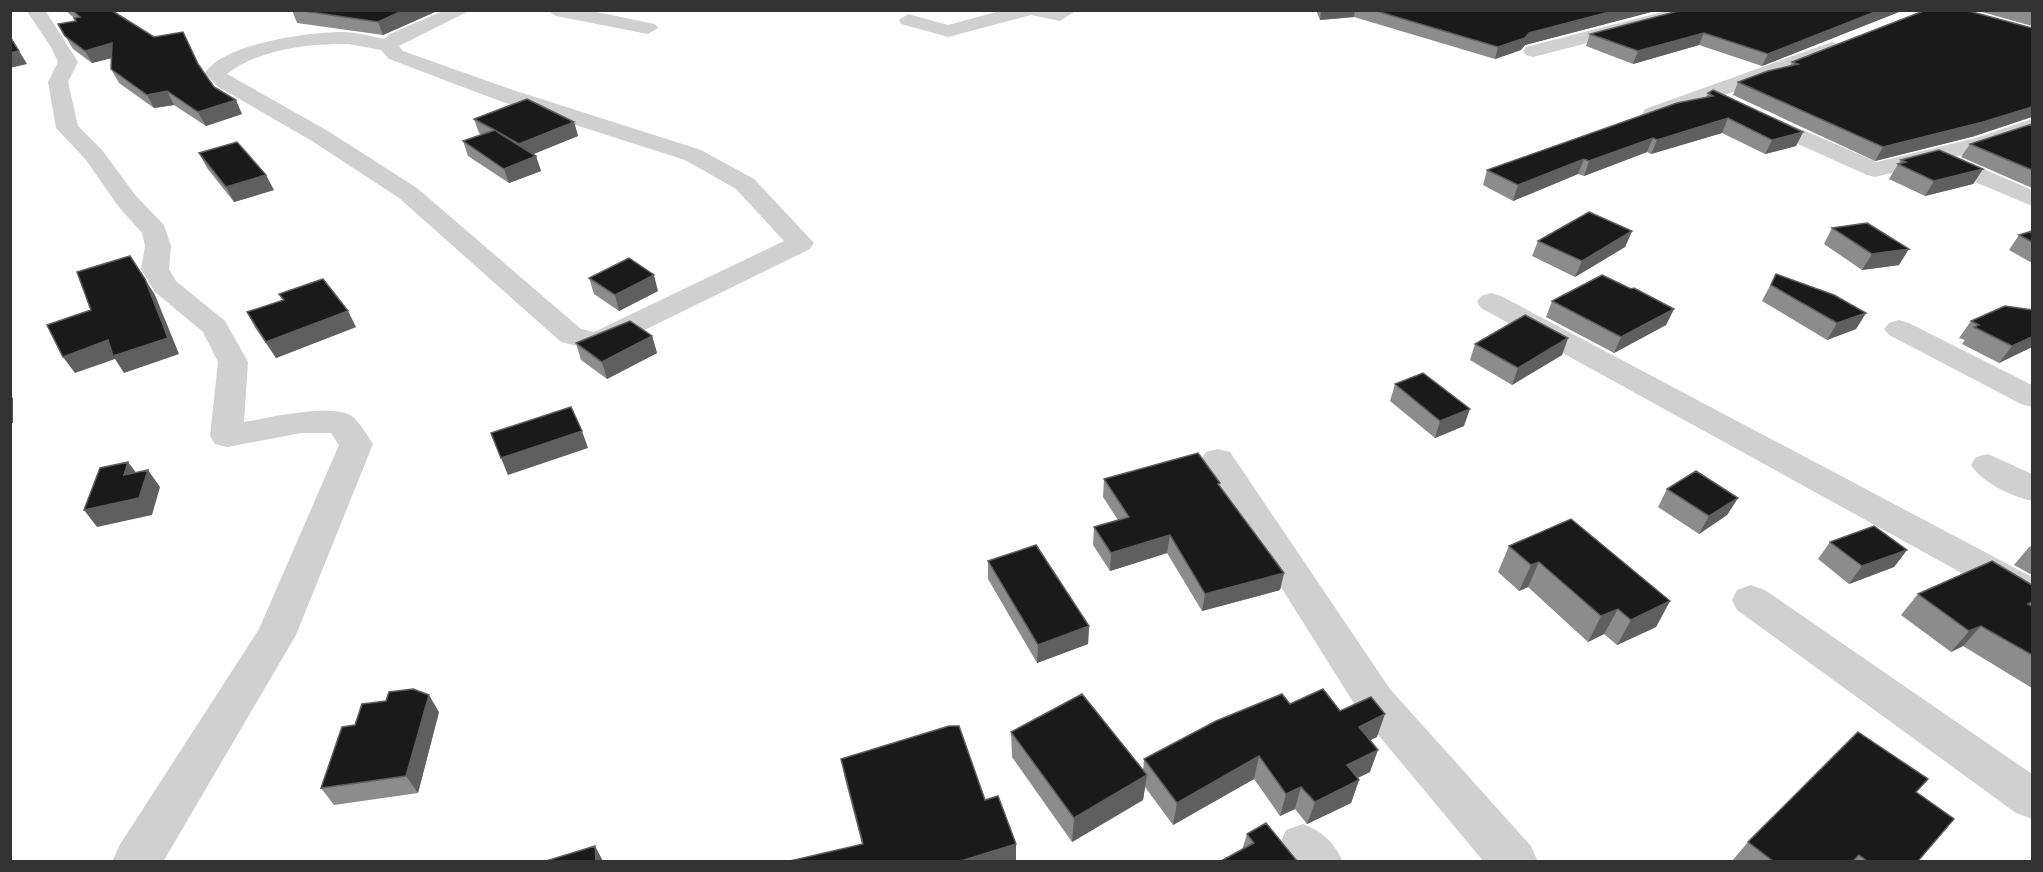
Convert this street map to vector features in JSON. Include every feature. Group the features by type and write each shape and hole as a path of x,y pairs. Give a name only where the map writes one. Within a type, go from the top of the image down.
{"street":[{"path":"35,10 61,47 68,62 58,82 67,128 94,155 127,201 155,231 158,246 155,269 165,286 215,327 233,362 228,436 301,422 340,423 356,444 276,635 136,861"},
{"path":"388,46 397,38 462,10"},
{"path":"556,10 648,28"},
{"path":"909,20 948,31 1027,10"},
{"path":"1034,10 1060,15 1068,10"},
{"path":"1533,51 1694,10"},
{"path":"345,37 388,46 396,55 494,91 693,155 745,184 801,243 597,342 571,336 408,193 320,136 224,82 215,73 235,60 322,39 345,37"},
{"path":"1631,122 1854,40"},
{"path":"1709,94 1867,168 1883,170 2032,126"},
{"path":"1933,156 2032,199"},
{"path":"1491,302 2032,594"},
{"path":"1899,329 2032,397"},
{"path":"1218,460 1375,701 1514,861"},
{"path":"1988,465 2032,489"},
{"path":"1751,600 2032,799"}],"building":[{"path":"72,10 111,10 154,37 183,32 198,64 214,87 236,100 198,112 167,91 147,95 111,69 112,43 85,51 65,36 58,24 76,21 74,18 80,17"},
{"path":"297,10 404,10 378,22"},
{"path":"1373,10 1617,10 1529,33 1525,38 1498,47"},
{"path":"1682,10 1880,10 1768,54 1704,33 1638,51 1590,34"},
{"path":"1926,10 1965,10 2032,28 2032,107 1883,147 1738,82 1768,71 1798,64 1792,62"},
{"path":"10,37 19,51 10,53"},
{"path":"1713,90 1803,132 1772,140 1728,118 1657,140 1653,138 1589,161 1584,159 1518,185 1487,170 1677,103 1713,96 1708,93"},
{"path":"527,99 574,122 519,144 496,131 536,156 504,169 463,141 495,130 474,119"},
{"path":"2032,124 2032,170 1970,144"},
{"path":"237,142 266,175 226,187 199,153"},
{"path":"1939,150 1983,169 1934,181 1898,164 1906,162 1901,160"},
{"path":"1589,212 1632,231 1582,261 1538,241"},
{"path":"1867,223 1909,249 1872,254 1832,228"},
{"path":"2032,231 2032,242 2019,235"},
{"path":"130,256 145,279 168,338 113,356 108,340 63,357 47,325 91,310 77,272"},
{"path":"629,258 654,275 615,295 589,278"},
{"path":"1776,274 1834,295 1866,313 1837,323 1771,285"},
{"path":"1602,275 1631,289 1634,288 1674,309 1621,337 1552,301"},
{"path":"323,279 348,311 266,342 247,312 284,300 279,294"},
{"path":"2005,306 2032,310 2032,337 2012,346 1974,327 1979,325 1971,321"},
{"path":"1525,315 1568,338 1518,368 1475,344"},
{"path":"630,321 652,336 602,362 576,343"},
{"path":"1423,373 1470,409 1440,421 1395,384"},
{"path":"571,407 582,431 501,458 491,433"},
{"path":"1198,453 1220,483 1218,484 1284,573 1205,594 1170,535 1111,553 1094,527 1129,517 1104,479"},
{"path":"128,462 124,475 148,470 139,498 84,510 100,468"},
{"path":"1696,471 1738,498 1709,516 1667,489"},
{"path":"1571,519 1670,601 1631,620 1618,609 1601,616 1539,562 1531,565 1509,546"},
{"path":"1874,526 1907,550 1862,566 1830,542"},
{"path":"1036,545 1089,626 1038,645 988,561"},
{"path":"1992,561 2032,585 2032,602 2028,604 2032,606 2032,655 1981,626 1969,631 1918,594"},
{"path":"413,689 429,695 406,776 321,788 342,727 355,725 362,704 386,701 389,692"},
{"path":"1323,689 1340,711 1371,697 1385,714 1359,727 1378,750 1347,765 1359,780 1315,802 1301,787 1286,794 1259,756 1177,803 1144,759 1216,721 1282,694 1290,704"},
{"path":"1082,694 1147,775 1074,818 1011,732"},
{"path":"949,726 959,726 985,800 998,796 1016,844 961,861 790,861 863,844 841,759"},
{"path":"1858,732 1928,779 1916,792 1954,819 1918,861 1867,861 1859,855 1853,861 1773,861 1748,842"},
{"path":"1266,823 1297,861 1221,861 1254,843 1247,834"},
{"path":"595,846 596,861 546,861"}]}
